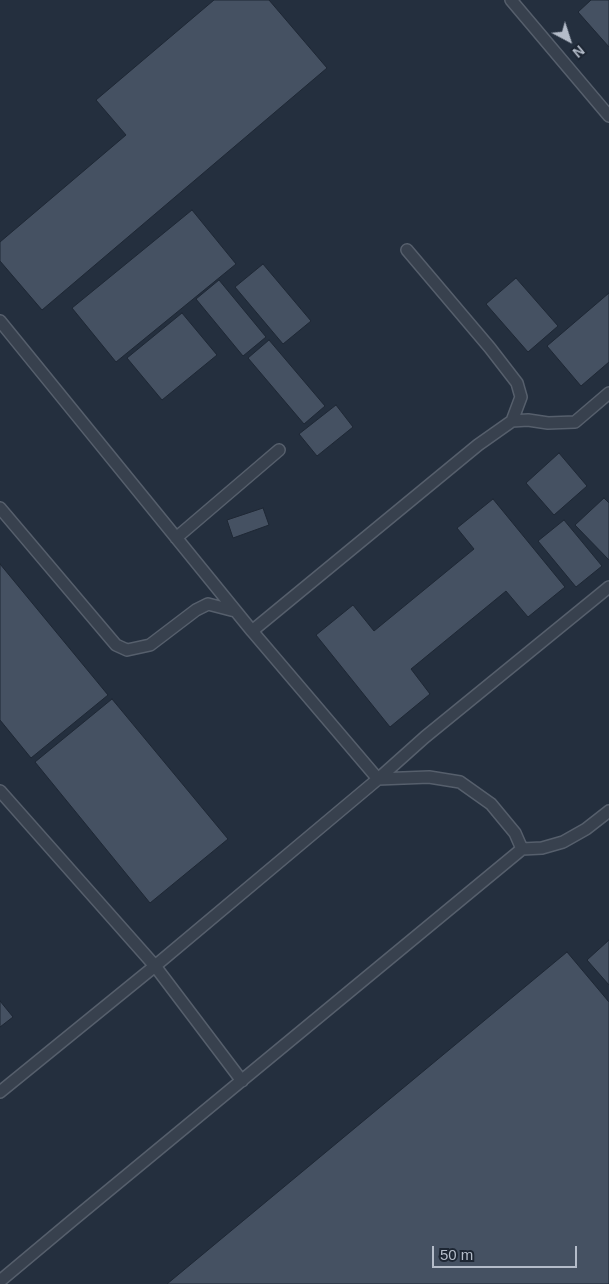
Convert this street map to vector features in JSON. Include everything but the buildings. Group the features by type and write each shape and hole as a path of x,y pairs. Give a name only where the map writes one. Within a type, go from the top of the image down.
{"lane":[{"path":"511,0 609,116"},
{"path":"407,250 490,348 517,383 521,396 512,421"},
{"path":"0,321 252,631 378,779"},
{"path":"252,631 478,444 512,421 528,420 548,424 575,422 609,393"},
{"path":"176,538 279,450"},
{"path":"0,508 116,645 122,648 128,650 150,645 196,610 208,604 236,611"},
{"path":"0,1092 156,966 463,706 609,587"},
{"path":"378,779 429,777 460,782 491,804 515,833 522,848"},
{"path":"0,790 156,966 242,1081"},
{"path":"0,1281 522,848 542,848 563,842 586,829 609,811"}]}
